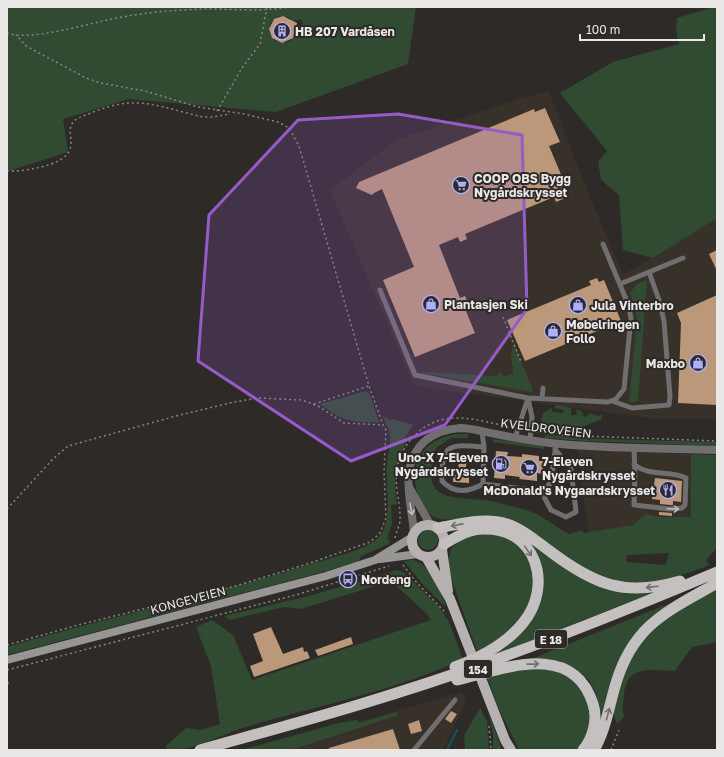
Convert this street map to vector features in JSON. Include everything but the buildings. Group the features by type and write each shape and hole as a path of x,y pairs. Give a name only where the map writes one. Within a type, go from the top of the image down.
{"highway":[{"name":"E 18","path":"434,526 480,521 508,524 523,532 570,566 588,577 624,588 665,585 717,571"},
{"name":"E 18","path":"382,697 462,665 490,650 510,636 524,622 533,607 538,590 539,577 537,564 528,549 518,539 508,533 482,529 467,532 443,547"},
{"name":"E 18","path":"200,750 303,722 485,664 542,643 717,571"},
{"name":"E 18","path":"227,750 454,680 590,631 717,578"},
{"path":"594,750 604,729 622,664 638,637 658,617 717,583"},
{"name":"E 18","path":"454,680 522,664 548,664 572,672 582,681 594,706 595,720 592,735 583,750"}],"main road":[{"path":"413,535 421,526 434,526"},
{"name":"154","path":"434,526 443,535 443,547 450,599"},
{"name":"KONGEVEIEN","path":"7,660 326,576 375,560 413,535"},
{"name":"154","path":"413,535 412,547 422,556 450,599 493,709 505,745 511,750"},
{"path":"422,556 435,556 443,547"},
{"name":"KONGEVEIEN","path":"375,560 422,556"}],"street":[{"name":"KVELDROVEIEN","path":"413,535 408,486 410,462 419,447 427,439 450,429 461,428 556,446 717,450"},
{"path":"408,486 434,526"}],"lane":[{"path":"380,290 415,375 528,398 599,403 612,401 619,396 624,389 631,326 630,311 603,244"},
{"path":"620,284 683,258"},
{"path":"612,401 632,408 669,405 670,396 664,321 659,300 649,272"},
{"path":"542,398 543,388"},
{"path":"515,438 528,398"},
{"path":"528,398 532,416 530,440"},
{"path":"482,432 484,447 483,484"},
{"path":"484,447 460,445 450,448 443,456 442,481 447,487 470,491 483,484 541,491 551,482 556,446"},
{"path":"541,491 550,510 566,517 576,512 571,469 556,446"},
{"path":"634,448 634,464 636,479 634,505 670,509 682,508 685,505 687,482 684,477 640,470 634,464"},
{"path":"414,750 455,700"}],"path":[{"path":"217,111 242,68 260,44 267,7"},
{"path":"7,33 16,36 56,32 119,18 157,12 209,9 267,10 289,7"},
{"path":"7,645 78,625 232,587 307,564 370,542 380,533 386,518 384,471 387,434 369,386 299,146 289,128 282,123 198,108 145,91 101,83 86,78 26,46 16,36"},
{"path":"7,171 40,167 65,157 71,148 69,130 73,122 78,118 116,105 129,102 142,103 203,117 213,117 231,113"},
{"path":"503,317 521,362"},
{"path":"314,404 369,386"},
{"path":"7,509 60,451 75,443 113,435 176,416 249,399 277,398 302,400 314,404 344,423 383,425"},
{"path":"396,547 395,537 400,521 395,485 397,467 405,446 416,434 429,425 442,419 453,418 474,420 518,428"},
{"path":"531,430 555,435 717,441"},
{"path":"7,670 299,594 400,559 417,584 437,602 447,614"},
{"path":"489,725 490,750"},
{"path":"611,750 619,730"}],"highlighted area":[{"path":"398,114 522,135 527,309 445,425 351,461 198,361 209,215 298,120"}],"shaded area":[{"path":"549,91 589,195 623,274 653,258 717,218 717,419 656,419 414,386 330,190 396,140 522,98"},
{"path":"577,449 691,454 691,517 589,536"},
{"path":"462,692 466,703 443,750 261,750"}],"green space":[{"path":"7,7 416,7 408,64 276,112 129,99 63,119 68,152 9,171 7,169","holes":["279,16 288,17 293,21 301,19 303,24 295,27 294,35 291,40 286,42 274,40 269,29 272,21"]},
{"path":"717,7 717,218 653,258 623,250 619,195 601,180 598,162 607,151 560,93 613,62 679,44 676,30 677,18"},
{"path":"647,280 638,401 629,403 637,320 630,293 637,284"},
{"path":"514,345 532,387 532,392 421,373 497,376 500,372 504,376 513,374 511,352"},
{"path":"366,391 370,395 379,422 348,420 335,414 320,404"},
{"path":"557,405 571,408 571,415 577,415 576,409 581,411 584,417 588,416 589,413 599,416 601,414 602,419 577,429 572,426 564,432 560,429 551,431 542,429 541,419 543,413 552,408 552,412 564,413 563,410 554,408"},
{"path":"382,415 389,420 393,419 413,425 404,439 408,439 400,456 396,470 395,485 397,504 391,505 392,524 387,538 390,541 389,544 361,556 359,561 323,572 7,655 7,647 273,576 346,554 372,543 383,531 388,512 386,471 390,435"},
{"path":"469,434 468,438 451,438 436,448 431,468 432,482 437,490 446,495 458,498 486,500 529,511 569,534 582,530 584,533 633,525 646,514 659,517 691,517 691,454 717,455 717,548 706,560 709,565 661,580 629,582 613,580 580,568 527,527 515,520 499,516 446,520 437,518 428,513 420,501 415,480 415,470 422,452 437,440 446,436","holes":["669,553 666,565 626,562 627,555"]},
{"path":"545,435 599,439 717,442 717,446 585,441 545,438"},
{"path":"493,439 544,446 544,449 493,442"},
{"path":"424,530 432,530 438,536 438,544 432,550 424,550 418,544 418,536"},
{"path":"484,532 503,535 518,543 532,564 536,586 522,618 508,633 478,654 449,572 449,556 452,547 462,540"},
{"path":"533,541 589,580 668,587 481,660 541,596 543,573 541,563 529,544"},
{"path":"414,560 426,568 431,574 438,586 446,607 424,586 404,561"},
{"path":"397,570 403,572 439,607 449,622 463,659 384,689 239,729 199,745 168,750 166,746 186,728 201,730 220,724 211,666 196,627 212,620 233,635 252,680 431,620 427,614 391,581 301,609 284,607 230,620 224,616 309,596"},
{"path":"717,588 717,642 692,647 675,671 642,671 630,678 626,685 624,695 624,717 617,724 613,712 622,677 638,646 661,620"},
{"path":"678,600 642,626 604,719 599,720 595,691 588,679 577,670 559,661 529,660"},
{"path":"545,668 569,676 579,685 586,698 589,706 591,726 589,733 576,750 519,750 498,707 488,679 509,671"},
{"path":"480,708 487,721 489,750 465,750 464,736"},
{"path":"488,711 501,750 493,750 493,733"},
{"path":"397,712 398,715 294,749 241,750 339,723 357,720 359,723"}],"waterway":[{"path":"447,750 457,730"}],"place":[{"name":"HB 207 Vardåsen","path":"282,31"},
{"name":"COOP OBS Bygg Nygårdskrysset","path":"461,185"},
{"name":"Plantasjen Ski","path":"431,304"},
{"name":"Jula Vinterbro","path":"578,305"},
{"name":"Møbelringen Follo","path":"553,331"},
{"name":"Maxbo","path":"698,363"},
{"name":"Uno-X 7-Eleven Nygårdskrysset","path":"501,464"},
{"name":"7-Eleven Nygårdskrysset","path":"529,468"},
{"name":"McDonald's Nygaardskrysset","path":"668,490"},
{"name":"Nordeng","path":"348,579"}]}
